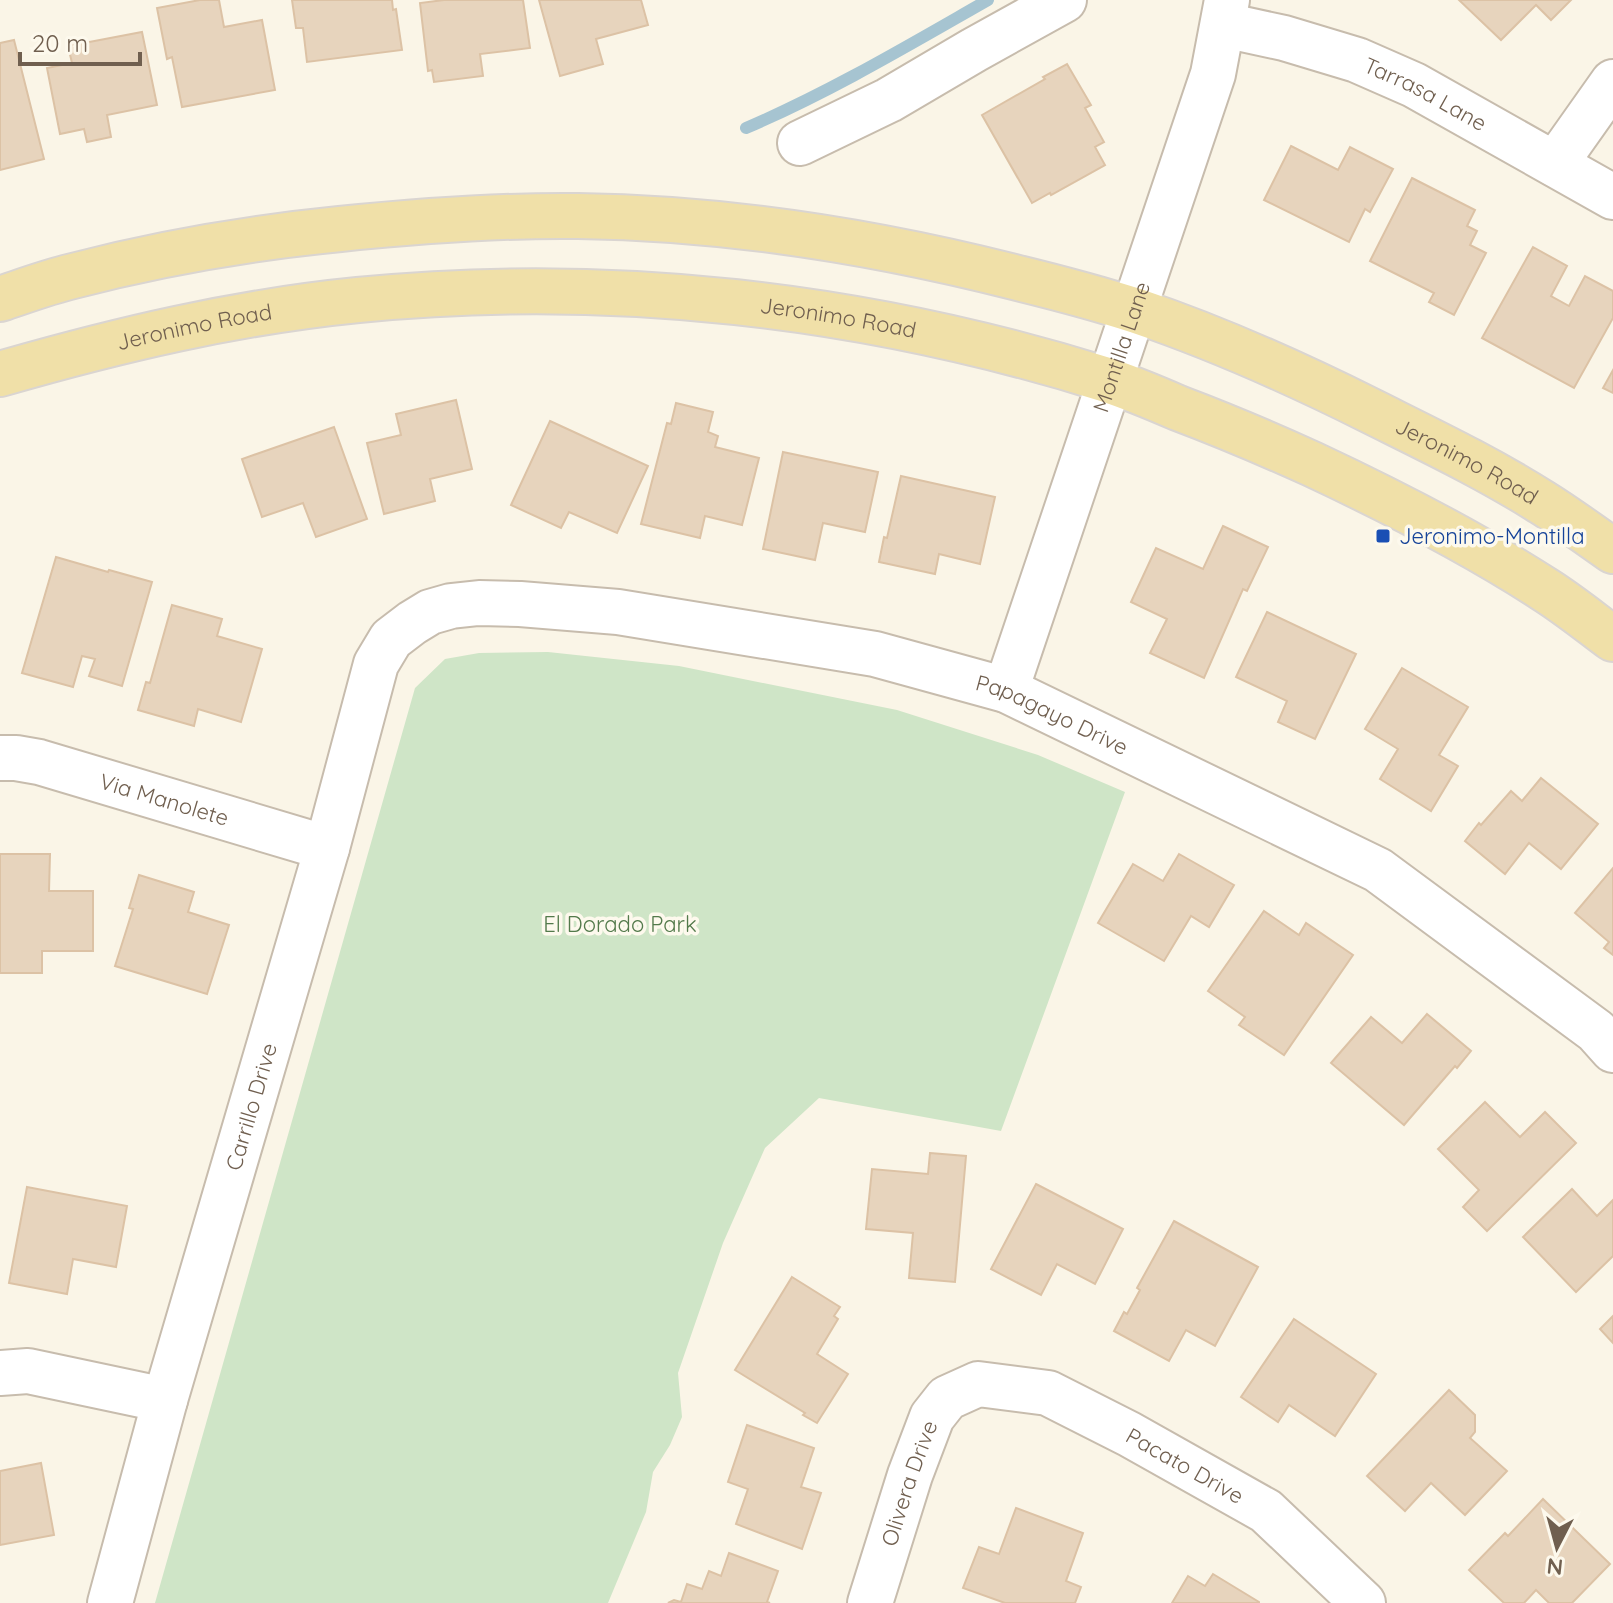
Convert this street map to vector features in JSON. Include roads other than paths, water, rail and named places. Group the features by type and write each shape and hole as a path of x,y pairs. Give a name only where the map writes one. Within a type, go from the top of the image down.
{"main road":[{"name":"Jeronimo Road","path":"0,299 70,276 162,255 267,236 407,222 578,216 709,224 881,248 957,262 1134,310 1212,338 1330,391 1458,455 1542,503 1613,551"},
{"name":"Jeronimo Road","path":"0,374 92,347 222,319 358,300 499,291 727,299 803,309 912,328 1111,381 1257,439 1367,490 1470,545 1546,590 1613,639"}],"street":[{"path":"800,143 889,100 1064,0"},
{"name":"Tarrasa Lane","path":"1225,13 1284,38 1357,60 1414,85 1613,197"},
{"name":"Montilla Lane","path":"1006,690 1213,74 1225,13"},
{"path":"1555,164 1613,82"},
{"name":"Papagayo Drive","path":"412,623 430,612 479,603 618,612 875,654 1006,690 1378,870 1596,1031 1613,1050"},
{"name":"Carrillo Drive","path":"110,1603 165,1400 327,848 376,664 391,639 412,623"},
{"name":"Via Manolete","path":"0,758 39,762 327,848"},
{"path":"0,1373 28,1371 165,1400"},
{"name":"Olivera Drive","path":"870,1603 910,1475 932,1417 947,1398 978,1384"},
{"name":"Pacato Drive","path":"978,1384 1048,1393 1252,1503 1266,1511 1363,1603"}],"waterway":[{"path":"746,128 839,84 988,0"}],"place":[{"name":"Jeronimo-Montilla","path":"1383,536"}],"park label":[{"name":"El Dorado Park","path":"620,924"}]}
